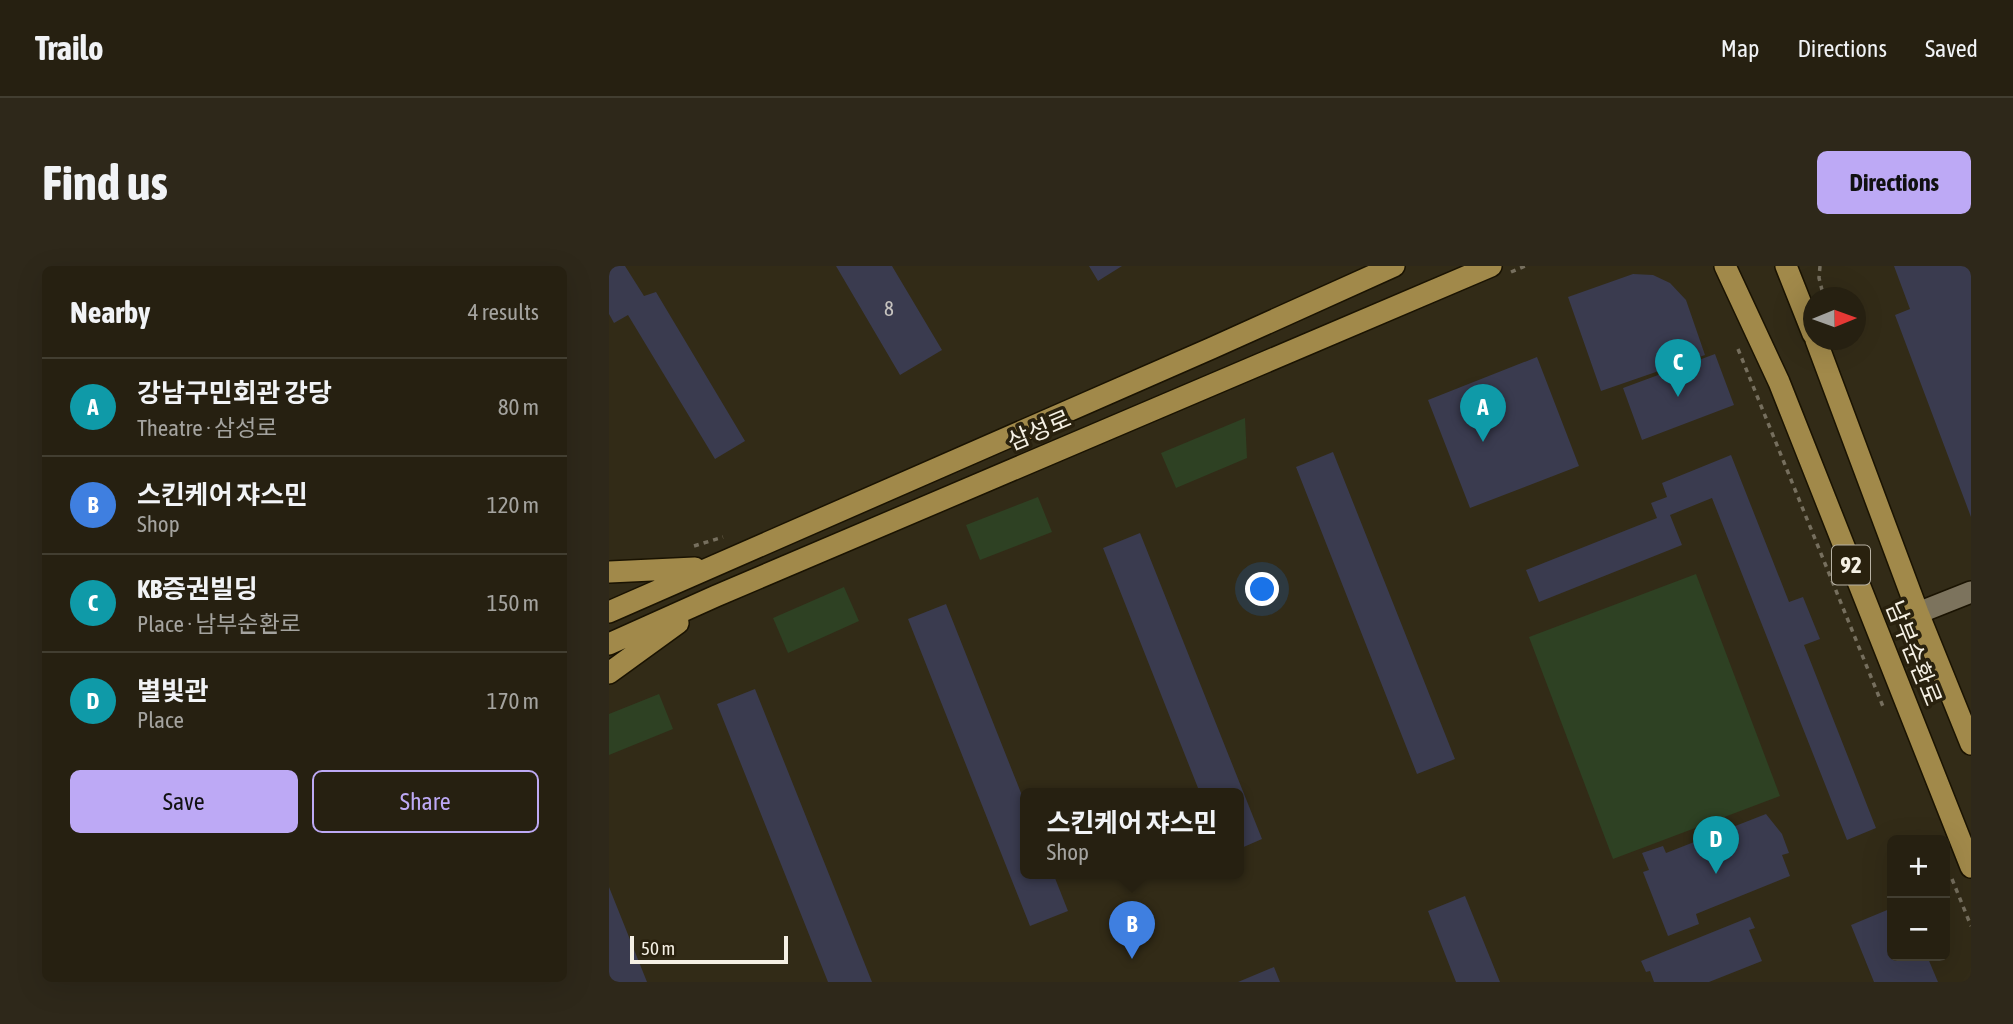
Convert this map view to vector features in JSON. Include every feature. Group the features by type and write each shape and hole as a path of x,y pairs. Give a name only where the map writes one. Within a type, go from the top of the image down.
{"main road":[{"name":"삼성로","path":"609,612 1394,266"},
{"name":"삼성로","path":"609,644 1491,266"},
{"name":"남부순환로","path":"1725,266 1779,382 1971,867"},
{"path":"1786,266 1803,308"},
{"path":"1801,266 1804,287"},
{"name":"남부순환로","path":"1820,350 1918,613 1971,744"},
{"path":"609,572 708,568"},
{"path":"609,673 716,596"}],"lane":[{"path":"1918,613 1971,592"}],"path":[{"path":"1820,266 1821,287"},
{"path":"1737,346 1885,712"},
{"path":"1950,874 1971,926"}],"green space":[{"path":"1245,418 1247,458 1176,488 1161,453"},
{"path":"1038,497 1052,532 980,560 966,525"},
{"path":"1696,574 1780,796 1613,859 1529,637"},
{"path":"844,587 859,621 788,653 773,618"},
{"path":"659,694 673,729 609,755 609,714"}],"building":[{"path":"609,266 625,266 644,296 656,292 745,441 715,459 628,315 614,323 609,314"},
{"path":"836,266 892,266 942,350 900,375"},
{"path":"1089,266 1122,266 1098,281"},
{"path":"1894,266 1971,266 1971,517 1895,315 1910,309"},
{"path":"1633,274 1653,275 1670,283 1686,300 1705,355 1601,391 1568,297"},
{"path":"1715,354 1734,405 1642,440 1623,388"},
{"path":"1537,357 1579,466 1470,508 1428,400"},
{"path":"1333,452 1455,759 1417,774 1296,467"},
{"path":"1731,455 1789,602 1803,597 1820,639 1804,645 1876,828 1847,840 1712,498 1670,515 1682,545 1539,602 1526,570 1657,518 1651,503 1667,497 1662,483"},
{"path":"1140,533 1242,788 1198,788 1103,548"},
{"path":"946,604 1020,790 1020,879 1055,879 1068,911 1030,926 908,619"},
{"path":"755,689 872,982 828,982 717,704"},
{"path":"1244,794 1262,839 1244,847"},
{"path":"1766,814 1782,834 1789,853 1782,855 1790,876 1696,914 1699,924 1668,936 1643,872 1649,870 1642,853 1663,846 1666,853"},
{"path":"609,887 647,982 609,982"},
{"path":"1465,896 1500,982 1456,982 1428,911"},
{"path":"1887,910 1887,961 1929,961 1938,982 1874,982 1851,925"},
{"path":"1750,917 1755,928 1749,930 1762,961 1709,982 1654,982 1650,971 1646,972 1641,961"},
{"path":"1274,967 1280,982 1238,982"}],"place":[{"name":"KB증권빌딩","path":"1678,397"},
{"name":"강남구민회관 강당","path":"1483,442"},
{"name":"별빛관","path":"1716,874"},
{"name":"스킨케어 쟈스민","path":"1132,959"}]}
